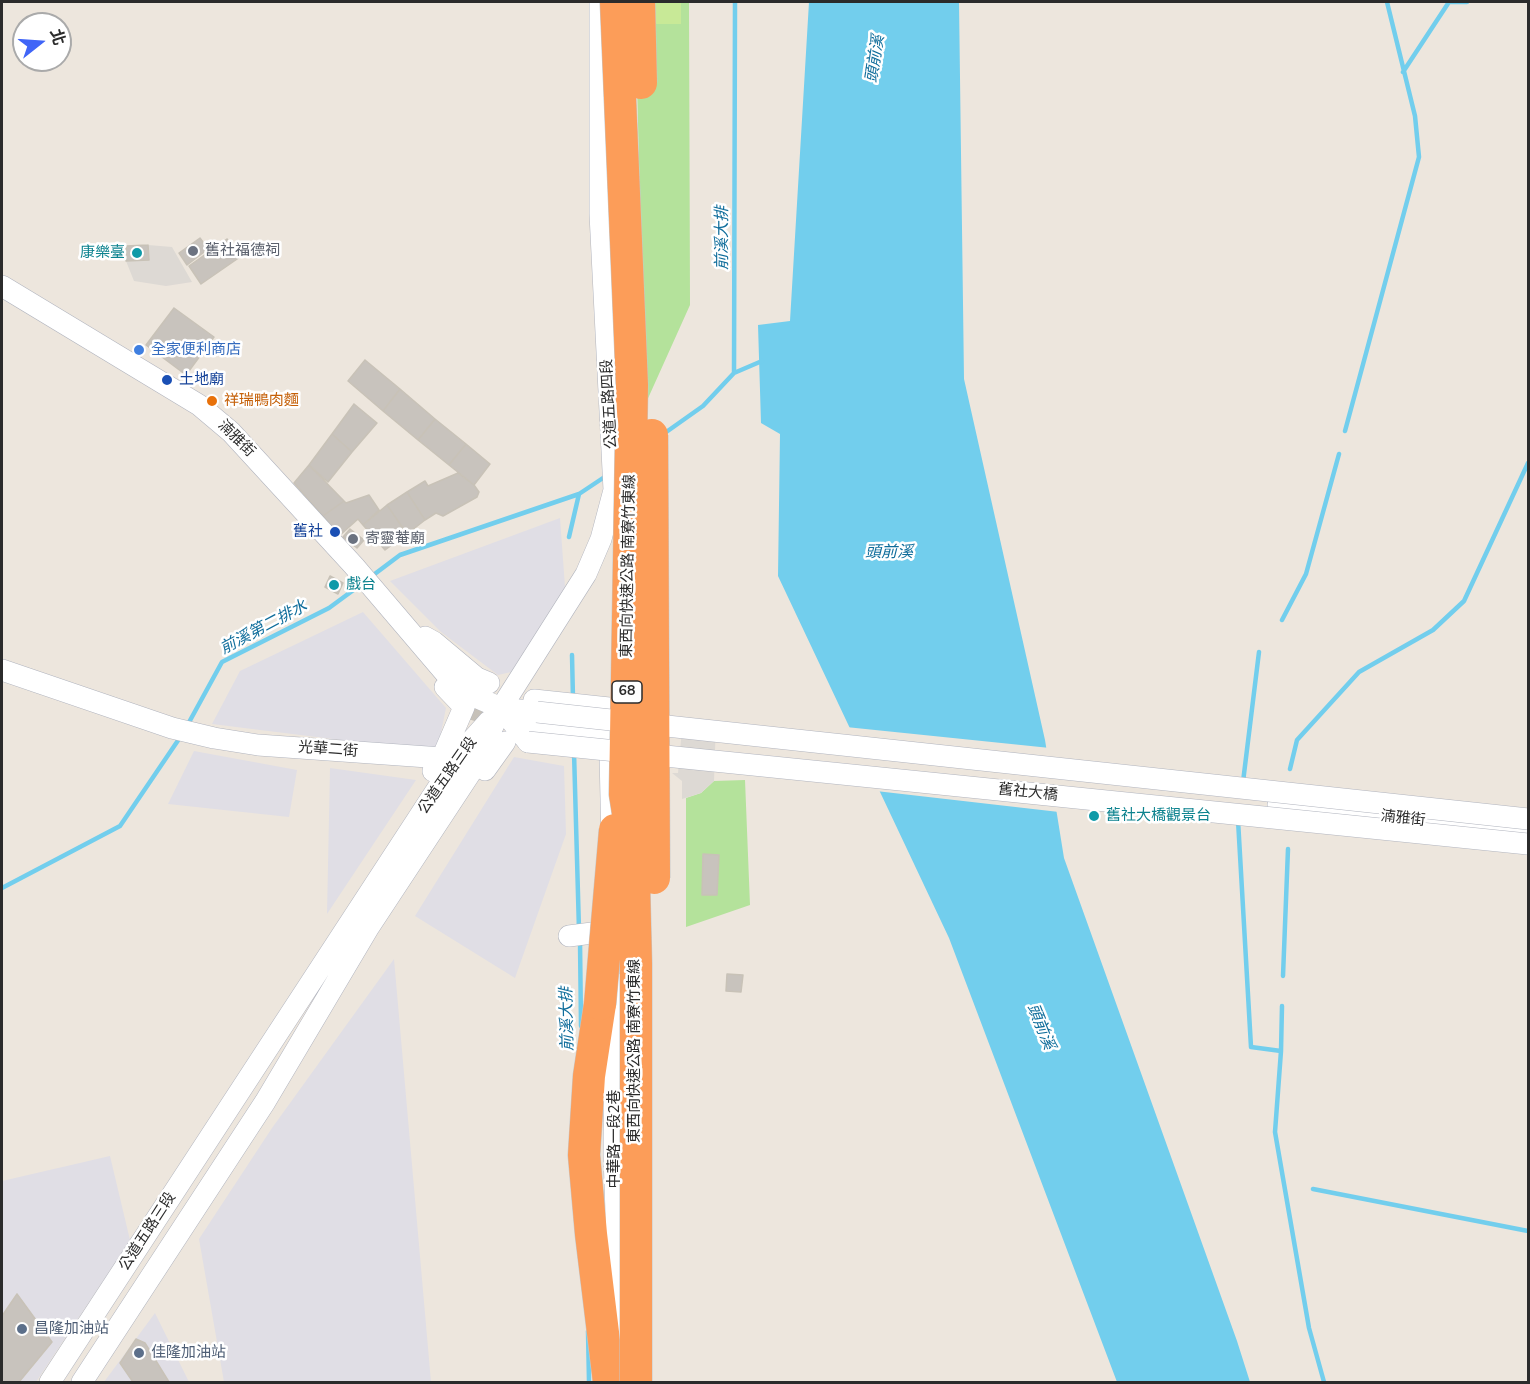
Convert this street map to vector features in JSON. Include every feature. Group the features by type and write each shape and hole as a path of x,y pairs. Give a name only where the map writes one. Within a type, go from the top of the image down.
{"highway":[{"name":"東西向快速公路 南寮竹東線","path":"616,2 633,385 625,795 633,845 643,1380"},
{"name":"東西向快速公路 南寮竹東線","path":"639,2 653,496 643,1380"},
{"path":"609,1383 584,1155 589,1076 601,993 615,832 625,795"}],"street":[{"name":"公道五路四段","path":"501,708 586,574 601,539 614,490 600,214 600,2"},
{"name":"公道五路四段","path":"600,214 609,196 606,2"},
{"name":"湳雅街","path":"2,286 199,405 231,432 354,566 408,629"},
{"path":"408,629 446,674 471,695 501,708 559,730 610,735 609,708 562,704 533,720 501,708"},
{"path":"408,629 434,642 477,678 489,683"},
{"name":"公道五路三段","path":"245,1082 273,1018 442,758 464,706 428,670 408,629"},
{"name":"光華二街","path":"2,670 172,728 214,738 258,745 442,758"},
{"name":"公道五路三段","path":"50,1383 462,751 501,708"},
{"name":"公道五路三段","path":"82,1383 265,1102 369,927 477,763 501,708"},
{"name":"舊社大橋","path":"533,720 1528,819"},
{"name":"舊社大橋","path":"533,720 1528,844"},
{"name":"中華路一段2巷","path":"610,735 615,978 615,1155 620,1332 643,1380"},
{"name":"公道五路三段","path":"265,1102 310,1048 505,742"},
{"name":"湳雅街","path":"1278,805 1528,833"},
{"name":"中華路一段2巷","path":"613,885 600,932 615,978"},
{"path":"569,936 600,932"},
{"path":"92,1317 115,1332"}],"shaded area":[{"path":"148,245 172,247 192,282 166,286 134,281 126,261 149,260"},
{"path":"560,518 565,587 511,672 498,675 441,632 390,581"},
{"path":"363,612 446,708 437,752 212,724 240,671"},
{"path":"683,719 716,721 714,781 701,793 682,799 682,781 672,773 678,773"},
{"path":"194,751 297,770 289,817 168,804"},
{"path":"514,757 564,766 566,834 515,978 415,916"},
{"path":"330,768 416,780 327,914"},
{"path":"394,959 431,1382 224,1382 199,1239 272,1128"},
{"path":"110,1156 130,1240 36,1382 2,1382 2,1181"},
{"path":"155,1313 189,1382 104,1382"}],"green space":[{"path":"635,2 689,2 690,305 645,405"},
{"path":"651,2 681,2 681,24 651,24"},
{"path":"745,780 750,905 686,927 686,798 701,793 714,781"}],"water":[{"name":"頭前溪","path":"809,2 959,2 964,379 1045,740 1064,858 1250,1382 1117,1382 949,938 778,576 780,434 761,423 758,325 790,321"}],"pier":[{"path":"846,727 1050,748 1059,812 876,791"}],"building":[{"name":"舊社福德祠","path":"200,238 208,249 187,265 179,253"},
{"path":"227,239 240,257 201,284 189,266"},
{"name":"康樂臺","path":"148,245 149,260 126,261 126,246"},
{"path":"174,308 214,337 186,375 146,345"},
{"path":"365,360 400,389 383,411 348,381"},
{"path":"400,389 435,419 418,440 383,411"},
{"path":"354,404 377,423 352,452 332,434"},
{"path":"435,419 466,444 449,465 418,440"},
{"path":"332,434 352,452 328,482 309,465"},
{"path":"466,444 490,464 474,485 449,465"},
{"path":"309,465 344,501 323,516 294,483"},
{"path":"458,473 474,485 479,492 477,497 443,516 436,513 425,520 407,492 425,481 428,486"},
{"path":"407,492 425,520 407,534 387,505"},
{"path":"369,495 379,510 363,525 358,519 339,536 323,516 344,501 346,503"},
{"path":"387,505 407,534 385,550 363,525"},
{"name":"寄靈菴廟","path":"350,529 364,540 357,548 343,537"},
{"name":"戲台","path":"330,576 343,583 338,594 325,587"},
{"path":"703,854 719,855 717,895 702,895"},
{"path":"727,974 743,975 741,992 726,991"},
{"name":"昌隆加油站","path":"17,1294 52,1342 19,1382 2,1382 2,1316"},
{"name":"佳隆加油站","path":"136,1339 145,1343 169,1382 133,1382 120,1363"}],"waterway":[{"name":"前溪大排","path":"662,435 703,406 734,373 735,2"},
{"path":"1345,431 1419,157 1415,116 1387,2"},
{"path":"1403,72 1449,2 1467,2"},
{"path":"734,373 762,361"},
{"path":"1282,620 1306,574 1339,454"},
{"path":"1290,769 1297,740 1359,672 1433,630 1464,601 1528,463"},
{"name":"前溪第二排水","path":"372,576 400,555 579,494 606,476"},
{"name":"前溪大排","path":"569,537 579,494"},
{"name":"前溪第二排水","path":"187,726 222,662 329,608 363,583"},
{"path":"1243,782 1259,652"},
{"name":"前溪大排","path":"572,655 573,699"},
{"name":"前溪第二排水","path":"2,888 120,826 181,736"},
{"name":"前溪大排","path":"574,752 579,930"},
{"path":"1238,820 1251,1047 1281,1051 1275,1132 1309,1328 1324,1382"},
{"path":"1283,976 1288,849"},
{"name":"前溪大排","path":"580,941 581,1026"},
{"path":"1281,1051 1282,1006"},
{"path":"1313,1189 1528,1231"},
{"name":"前溪大排","path":"588,1331 589,1382"}],"tunnel":[{"path":"464,707 509,720"}],"place":[{"name":"舊社福德祠","path":"193,251"},
{"name":"康樂臺","path":"137,253"},
{"name":"全家便利商店","path":"139,350"},
{"name":"土地廟","path":"167,380"},
{"name":"祥瑞鴨肉麵","path":"212,401"},
{"name":"舊社","path":"335,532"},
{"name":"寄靈菴廟","path":"353,539"},
{"name":"戲台","path":"334,585"},
{"name":"舊社大橋觀景台","path":"1094,816"},
{"name":"昌隆加油站","path":"22,1329"},
{"name":"佳隆加油站","path":"139,1353"}]}
